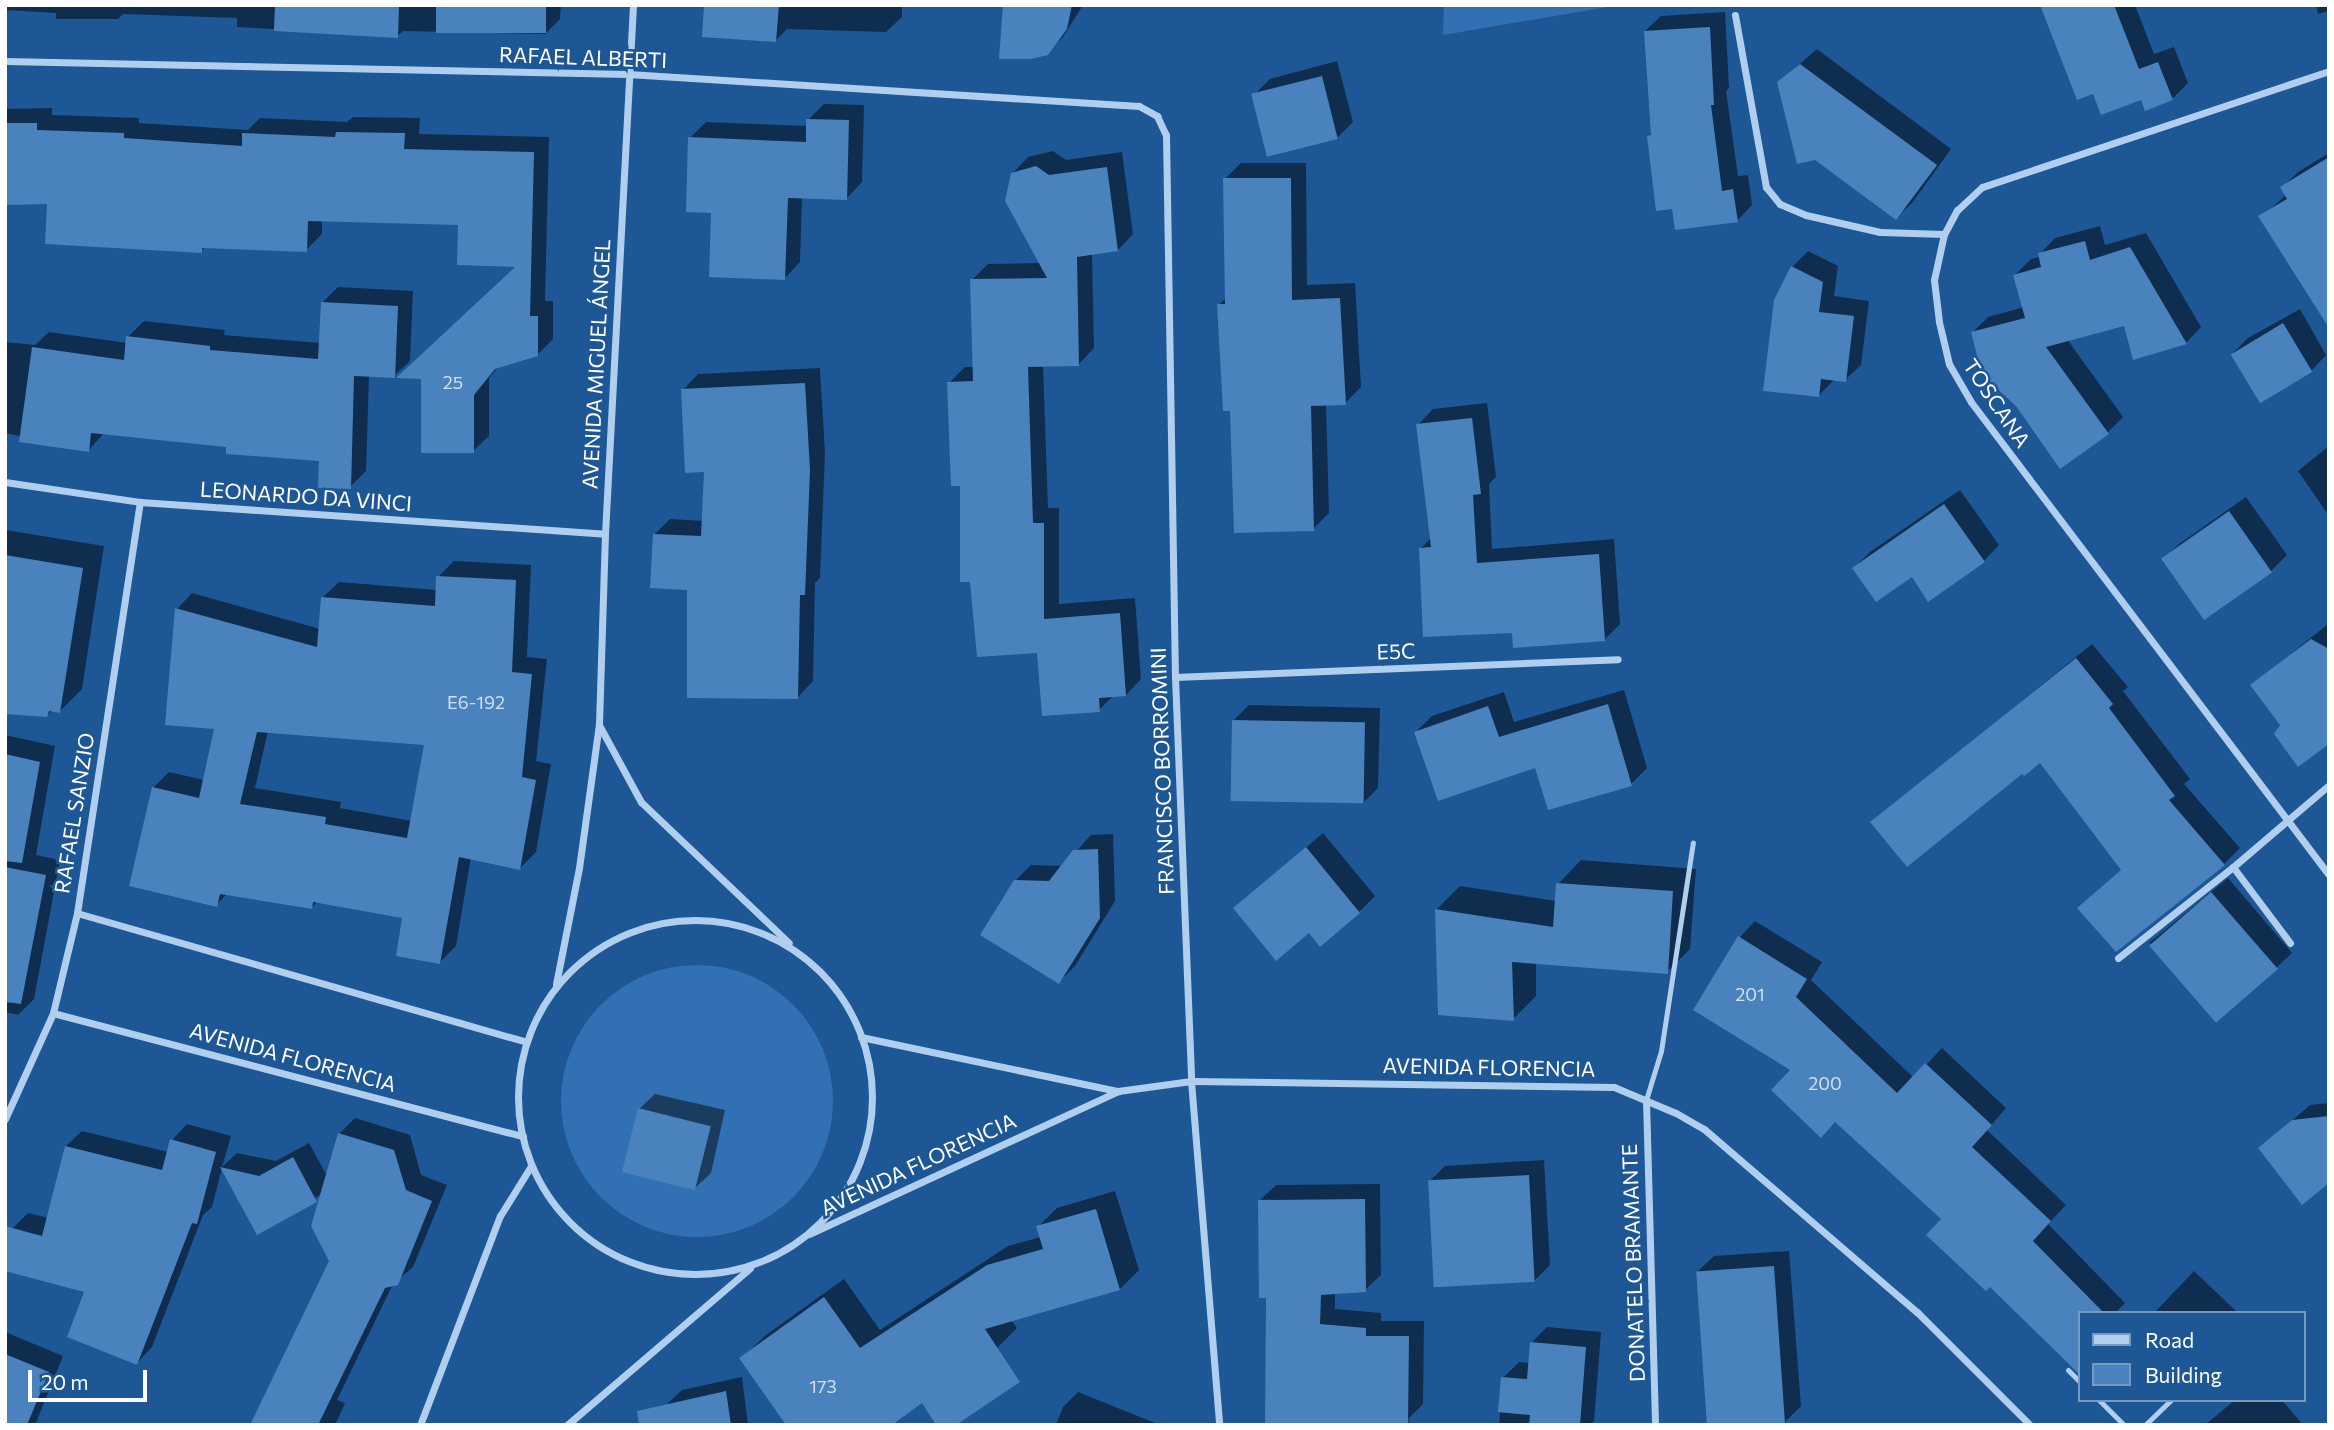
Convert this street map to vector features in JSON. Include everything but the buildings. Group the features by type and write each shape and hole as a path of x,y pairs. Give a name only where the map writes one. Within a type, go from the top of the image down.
{"street":[{"name":"AVENIDA MIGUEL ÁNGEL","path":"555,988 579,868 599,724 605,534 633,5"},
{"path":"1735,15 1766,187 1780,204 1806,215 1880,232 1944,234"},
{"name":"RAFAEL ALBERTI","path":"5,61 628,74 1139,106 1157,116"},
{"name":"TOSCANA","path":"2329,71 1982,187 1957,210 1944,234 1934,280 1939,322 1949,364 1971,402 2285,821 2329,875"},
{"name":"FRANCISCO BORROMINI","path":"1157,116 1166,135 1175,677 1191,1081 1219,1425"},
{"name":"LEONARDO DA VINCI","path":"5,482 140,502 605,534"},
{"name":"RAFAEL SANZIO","path":"5,1119 53,1013 77,913 140,502"},
{"name":"E5C","path":"1175,677 1618,659"},
{"path":"599,724 641,802 797,951 836,989 862,1037 872,1090 867,1144 845,1194 809,1234 782,1253 752,1266 701,1275 647,1269 599,1247 559,1212 531,1166 523,1136 517,1100 526,1042 538,1010 573,966 613,938 658,922 706,919 742,926 754,929 797,951"},
{"path":"2118,958 2233,867 2329,785"},
{"path":"2233,867 2290,943"},
{"path":"77,913 526,1042"},
{"name":"AVENIDA FLORENCIA","path":"53,1013 523,1136"},
{"name":"AVENIDA FLORENCIA","path":"862,1037 1118,1091"},
{"name":"AVENIDA FLORENCIA","path":"809,1234 1118,1091 1191,1081 1575,1084 1614,1087 1704,1129 1917,1312 2030,1425"},
{"name":"DONATELO BRAMANTE","path":"1646,1100 1655,1425"},
{"path":"421,1425 500,1216 531,1166"},
{"path":"567,1425 752,1266"}],"lane":[{"path":"1646,1100 1661,1051 1693,842"},
{"path":"2068,1370 2078,1380"},
{"path":"2101,1402 2124,1425"},
{"path":"2145,1425 2169,1402"}],"shaded area":[{"path":"1444,5 1619,5 1443,35"},
{"path":"697,965 736,971 761,981 793,1005 810,1026 822,1049 830,1075 833,1101 827,1140 817,1165 793,1197 772,1214 749,1226 723,1234 697,1237 658,1231 633,1221 601,1197 584,1176 572,1153 564,1127 561,1101 567,1062 577,1037 601,1005 622,988 645,976 671,968"}]}
